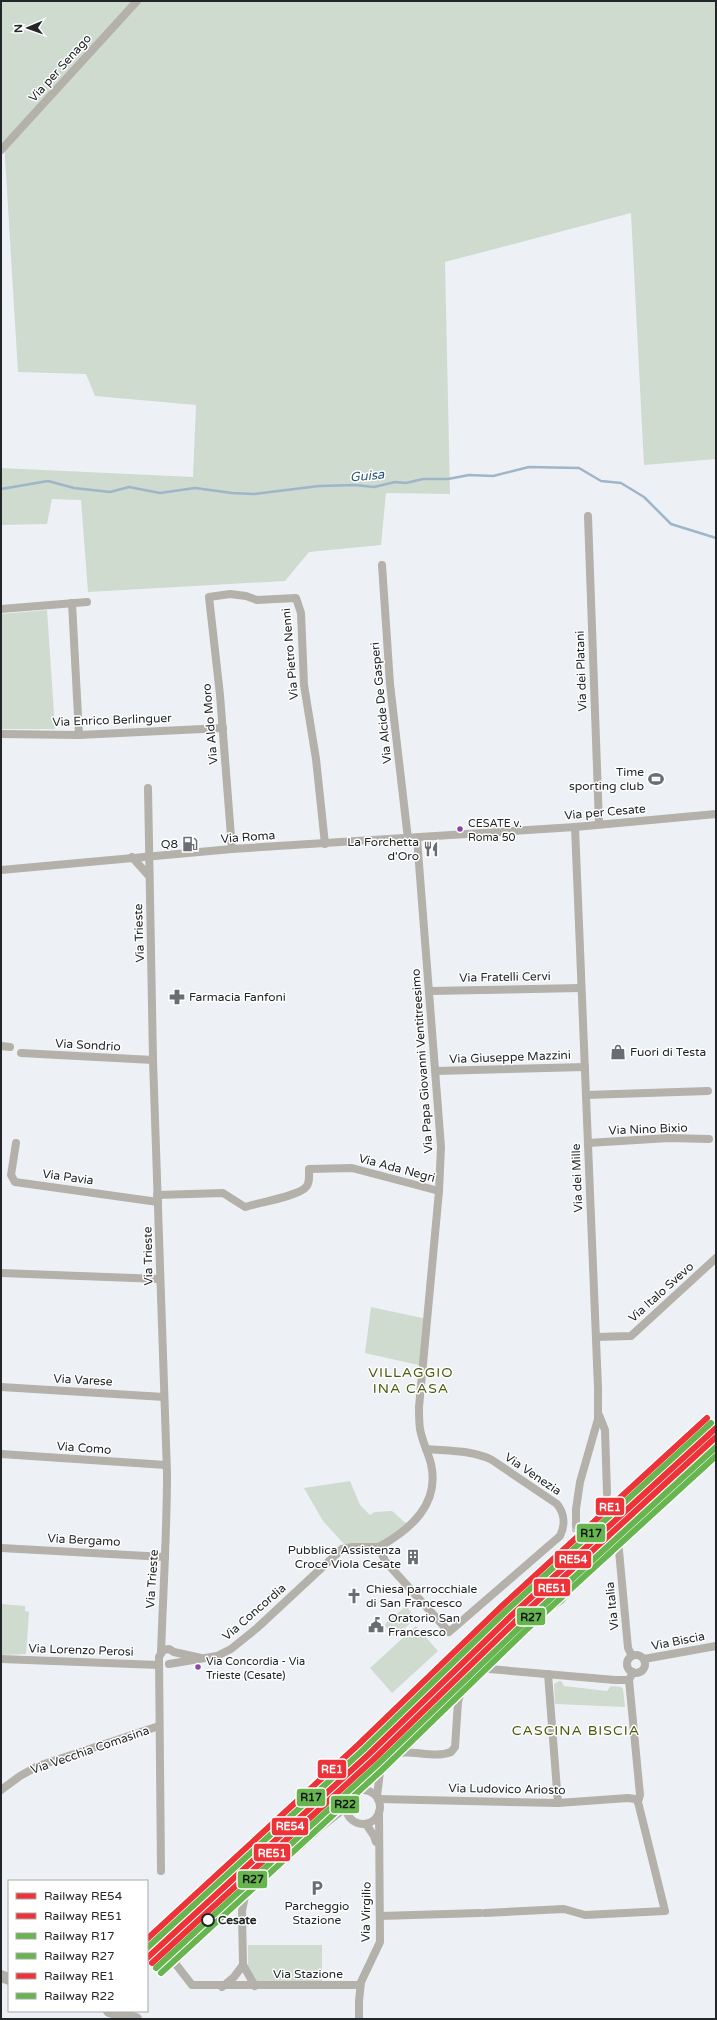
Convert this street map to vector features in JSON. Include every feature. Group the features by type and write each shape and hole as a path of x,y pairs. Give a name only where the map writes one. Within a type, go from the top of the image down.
{"street":[{"name":"Via per Senago","path":"1,150 137,1"},
{"name":"Via dei Platani","path":"588,516 599,824"},
{"name":"Via Alcide De Gasperi","path":"382,565 390,684 408,839"},
{"name":"Via Pietro Nenni","path":"209,596 230,594 246,596 257,600 296,598 301,613 304,685 316,759 325,844"},
{"name":"Via Aldo Moro","path":"209,596 223,728 232,850"},
{"path":"1,609 87,602"},
{"path":"72,603 79,735"},
{"name":"Via Enrico Berlinguer","path":"1,734 79,735 223,728"},
{"name":"Via Trieste","path":"148,788 153,1060 166,1465 167,1531 161,1637 163,1666"},
{"name":"Via per Cesate","path":"497,832 575,827 716,814"},
{"name":"Via dei Mille","path":"575,827 598,1412 597,1425 579,1488 576,1525"},
{"name":"Via Roma","path":"1,870 132,857 497,832"},
{"name":"Via Papa Giovanni Ventitreesimo","path":"417,838 442,1146 419,1402 420,1429 426,1449"},
{"path":"132,857 149,876"},
{"name":"Via Fratelli Cervi","path":"429,991 581,988"},
{"path":"1,1046 10,1047"},
{"name":"Via Sondrio","path":"21,1053 153,1060"},
{"name":"Via Giuseppe Mazzini","path":"436,1072 585,1067"},
{"path":"586,1095 708,1091"},
{"name":"Via Nino Bixio","path":"588,1143 669,1138 709,1139"},
{"name":"Via Pavia","path":"16,1143 11,1175 15,1182 157,1198"},
{"name":"Via Ada Negri","path":"157,1198 223,1193 245,1206 295,1194 306,1188 309,1180 309,1169 352,1168 439,1191"},
{"name":"Via Italo Svevo","path":"596,1337 631,1336 716,1258"},
{"path":"1,1273 160,1279"},
{"name":"Via Varese","path":"1,1387 164,1397"},
{"path":"598,1412 605,1430 607,1493"},
{"path":"379,1547 392,1539 412,1522 422,1512 431,1498 433,1477 431,1463 426,1449"},
{"name":"Via Venezia","path":"379,1547 385,1561 449,1632 560,1536 563,1530 563,1516 561,1509 557,1504 492,1460 483,1456 472,1454 426,1449"},
{"name":"Via Como","path":"1,1454 166,1465"},
{"name":"Via Italia","path":"617,1529 628,1648 632,1656"},
{"name":"Via Concordia","path":"163,1666 217,1656 238,1644 342,1549 353,1547 379,1547"},
{"name":"Via Bergamo","path":"1,1548 165,1557"},
{"path":"255,1986 243,1965 242,1911 245,1896 322,1826 345,1808 348,1797 386,1757 396,1753 437,1755 451,1752 455,1747 459,1693 462,1688 508,1640 561,1600 571,1587 576,1568"},
{"path":"161,1637 171,1650 173,1660 163,1666 160,1677 162,1871"},
{"name":"Via Biscia","path":"644,1659 716,1646"},
{"path":"161,1653 171,1650"},
{"name":"Via Concordia","path":"171,1650 201,1658"},
{"path":"637,1655 644,1659 645,1665 642,1670 633,1672 628,1666 628,1660 632,1656 637,1655"},
{"name":"Via Lorenzo Perosi","path":"4,1659 163,1666"},
{"path":"483,1665 489,1668 629,1680"},
{"path":"380,1916 564,1909 585,1915 665,1911 637,1801 640,1795 629,1680 633,1672"},
{"path":"548,1674 558,1803"},
{"name":"Via Vecchia Comasina","path":"1,1790 20,1776 38,1766 160,1726"},
{"path":"345,1808 352,1820 361,1824 372,1822 379,1812 378,1798 380,1772 386,1757"},
{"path":"352,1793 362,1789 368,1790 378,1798"},
{"name":"Via Ludovico Ariosto","path":"378,1798 558,1803 628,1798 637,1801"},
{"name":"Via Virgilio","path":"359,2019 360,1986 380,1942 378,1850 379,1812"},
{"name":"Via Virgilio","path":"366,1824 374,1836 378,1850"},
{"name":"Via Stazione","path":"171,1958 192,1985 222,1987 360,1986"},
{"path":"222,1987 234,1977 243,1965"},
{"path":"112,2012 131,2018"}],"green space":[{"path":"1,1 716,1 716,459 644,465 631,213 445,262 450,494 386,493 381,545 309,552 285,581 88,592 81,500 52,499 47,524 1,525 1,468 193,477 196,405 95,396 86,374 18,372 4,141 1,144"},
{"path":"47,610 55,729 2,729 1,614"},
{"path":"371,1307 427,1319 423,1366 365,1353"},
{"path":"350,1481 360,1505 370,1515 375,1512 392,1511 407,1524 382,1544 346,1546 323,1521 304,1488"},
{"path":"1,1604 25,1606 25,1611 29,1612 26,1654 1,1655"},
{"path":"406,1606 416,1618 395,1637 384,1625"},
{"path":"416,1626 438,1651 392,1693 370,1668"},
{"path":"561,1681 564,1686 607,1691 611,1686 621,1687 623,1689 625,1707 555,1704 554,1684"},
{"path":"248,1945 322,1945 322,1982 258,1983 248,1972"}],"waterway":[{"name":"Guisa","path":"1,489 48,481 74,488 110,492 129,487 160,493 195,488 232,493 254,494 319,486 355,485 374,487 395,482 406,483 423,479 448,479 469,475 493,476 529,467 579,468 601,481 621,483 644,497 671,524 716,538"}],"tunnel":[{"path":"576,1525 576,1568"}],"rail line":[{"name":"RE1","path":"148,1938 358,1745 503,1605 707,1418"},
{"name":"R17","path":"148,1947 363,1750 507,1610 711,1423"},
{"name":"RE54","path":"148,1957 368,1755 512,1615 716,1428"},
{"name":"RE51","path":"152,1963 373,1760 517,1620 716,1437"},
{"name":"R27","path":"156,1968 377,1765 522,1625 716,1447"},
{"name":"R22","path":"161,1973 382,1770 526,1630 716,1456"}],"place":[{"name":"Time sporting club","path":"656,779"},
{"name":"CESATE v. Roma 50","path":"460,829"},
{"name":"Q8","path":"190,844"},
{"name":"La Forchetta d'Oro","path":"431,849"},
{"name":"Farmacia Fanfoni","path":"177,997"},
{"name":"Fuori di Testa","path":"618,1052"},
{"name":"Pubblica Assistenza Croce Viola Cesate","path":"413,1557"},
{"name":"Chiesa parrocchiale di San Francesco","path":"354,1596"},
{"name":"Oratorio San Francesco","path":"376,1625"},
{"name":"Via Concordia - Via Trieste (Cesate)","path":"198,1667"},
{"name":"Parcheggio Stazione","path":"317,1888"},
{"name":"Cesate","path":"208,1920"}],"district":[{"name":"VILLAGGIO INA CASA","path":"411,1380"},
{"name":"CASCINA BISCIA","path":"576,1730"}]}
